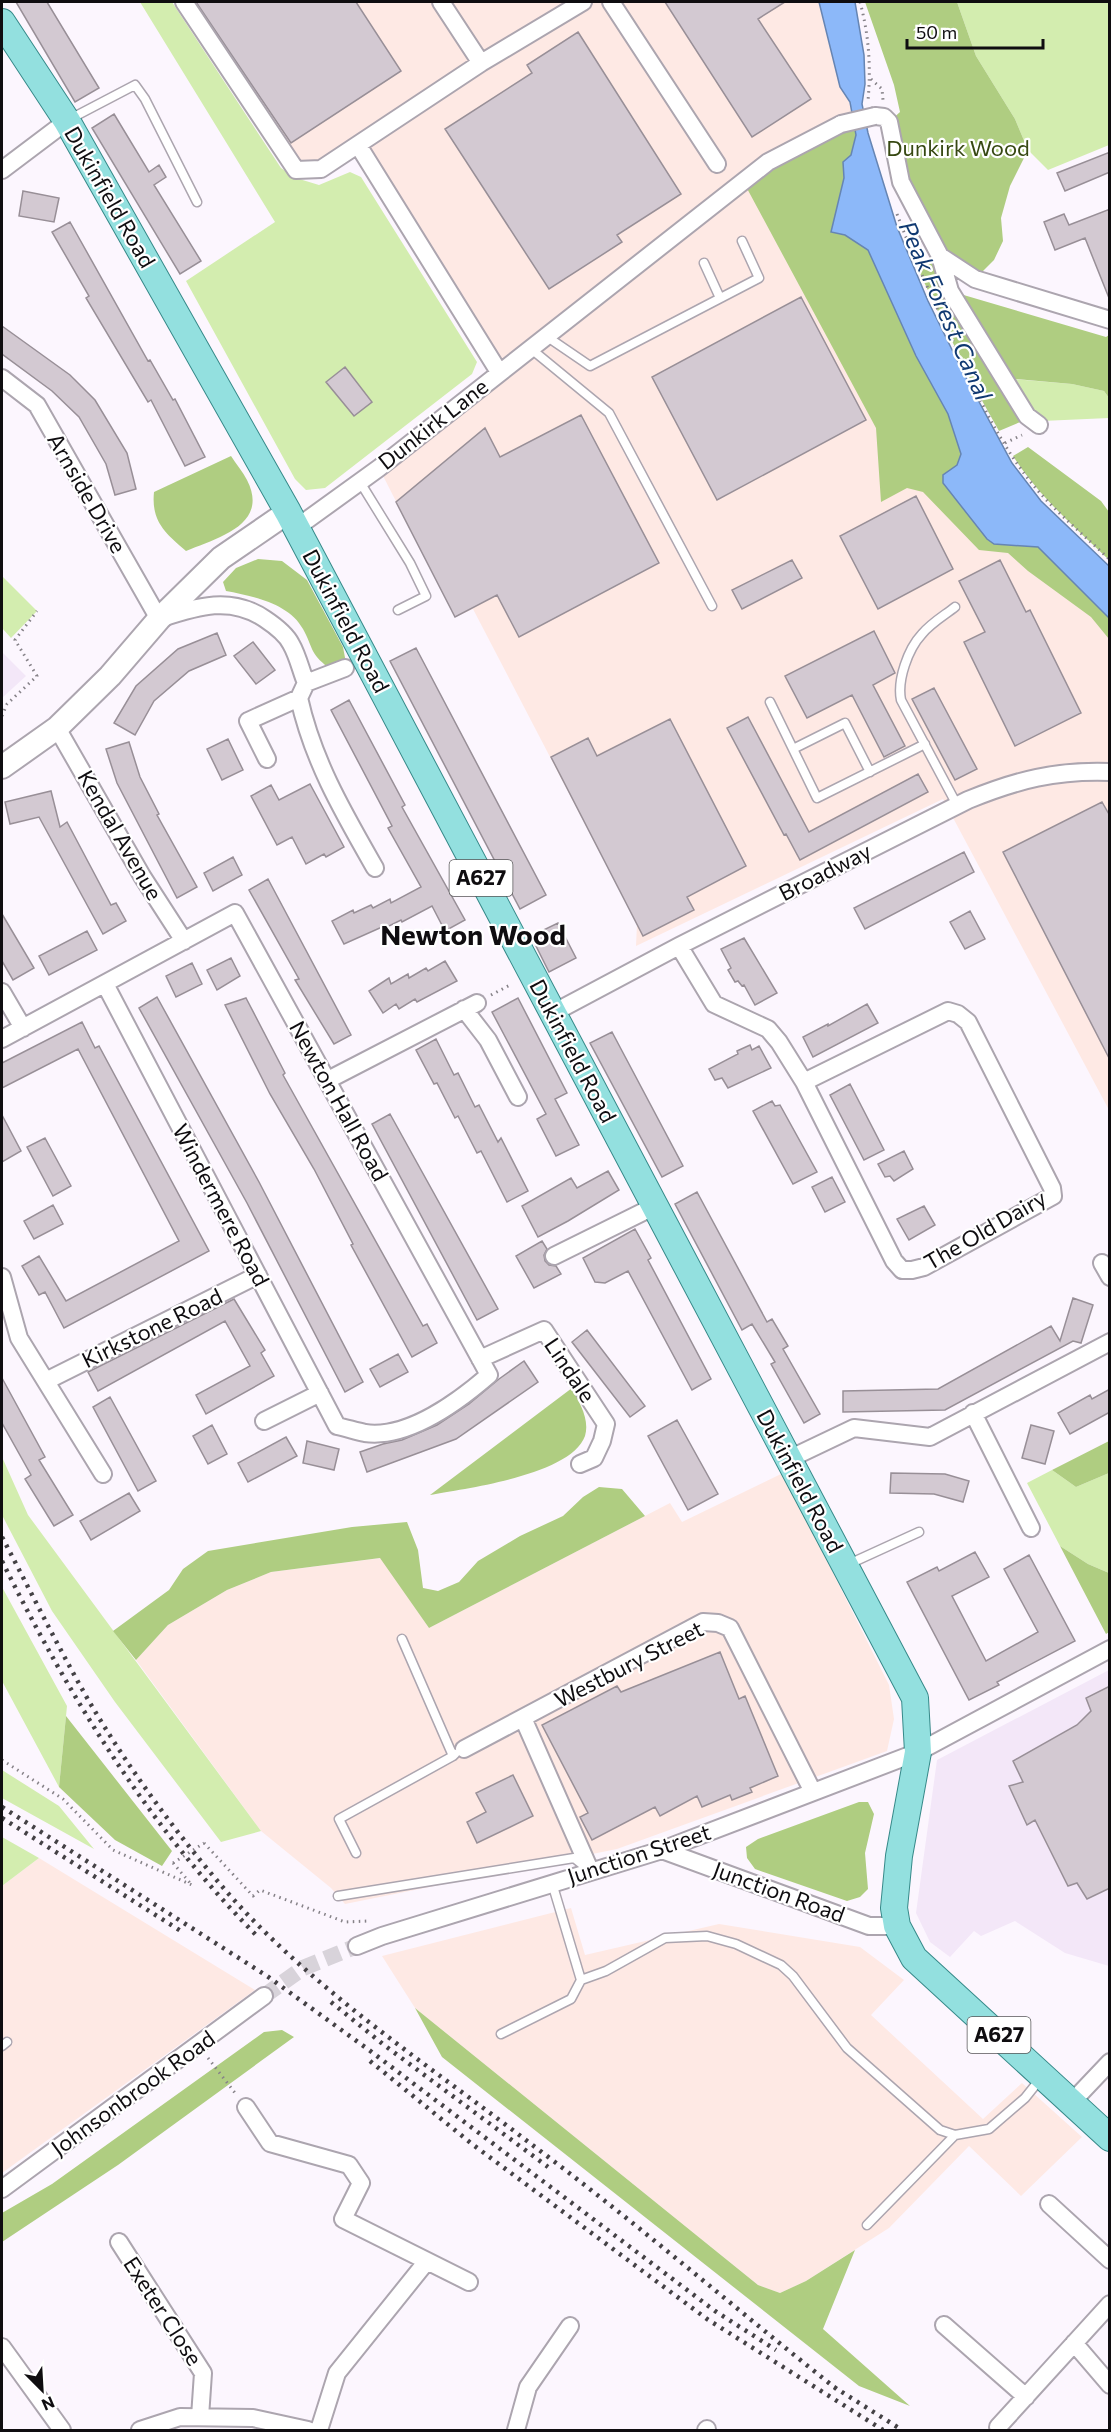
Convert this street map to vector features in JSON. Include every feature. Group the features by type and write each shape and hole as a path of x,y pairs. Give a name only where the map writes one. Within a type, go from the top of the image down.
{"main road":[{"name":"Dukinfield Road","path":"2,22 67,121 292,520 915,1698 918,1752 899,1856 894,1908 897,1926"},
{"name":"A627","path":"897,1926 914,1958 1110,2138"}],"street":[{"path":"184,2 296,170 321,169 482,63 583,2"},
{"path":"441,2 482,63"},
{"path":"612,2 717,164"},
{"path":"876,113 892,133 901,182 940,256 950,291 1027,416 1039,425"},
{"name":"Dunkirk Lane","path":"292,520 360,482 768,162 841,123 876,113"},
{"path":"2,170 67,121"},
{"path":"358,145 499,372"},
{"path":"940,256 975,279 1110,320"},
{"name":"Arnside Drive","path":"2,378 37,405 159,619"},
{"path":"2,767 57,728 110,676 159,619 221,558 292,520"},
{"path":"159,619 197,607 220,604 238,606 255,612 274,625 291,643 303,691 306,730 318,764 375,868"},
{"path":"267,759 248,721 345,668"},
{"name":"Kendal Avenue","path":"57,728 142,876 184,941"},
{"name":"Broadway","path":"553,1013 679,946 957,805 1006,784 1039,776 1077,771 1110,772"},
{"name":"Newton Hall Road","path":"2,1039 235,913 489,1375 451,1406 416,1423 390,1431 366,1433 338,1426"},
{"name":"The Old Dairy","path":"679,946 714,1004 768,1029 779,1042 804,1082 894,1261 902,1270 924,1267 1053,1196 1052,1188 968,1022 958,1014 948,1011 804,1082"},
{"name":"Windermere Road","path":"105,984 338,1426"},
{"path":"2,992 22,1028"},
{"path":"328,1080 470,1006 518,1097"},
{"path":"554,1256 655,1206"},
{"name":"Kirkstone Road","path":"46,1381 258,1275"},
{"path":"2,1276 19,1338 103,1474"},
{"name":"Lindale","path":"480,1359 544,1330 606,1424 594,1458 580,1464"},
{"path":"789,1459 854,1428 930,1437 1110,1342"},
{"path":"264,1421 320,1392"},
{"path":"973,1413 1030,1528"},
{"name":"Westbury Street","path":"458,1753 704,1622 718,1623 730,1628 813,1792"},
{"name":"Junction Street","path":"357,1946 590,1870 662,1850 918,1752 1110,1649"},
{"path":"523,1718 590,1870"},
{"name":"Junction Road","path":"662,1850 869,1926 897,1926"},
{"name":"Johnsonbrook Road","path":"2,2189 264,1996"},
{"path":"1072,2102 1110,2062"},
{"path":"246,2107 270,2143 349,2166 361,2183 343,2219 469,2282"},
{"path":"1049,2204 1110,2260"},
{"name":"Exeter Close","path":"119,2242 203,2373 200,2417"},
{"path":"319,2430 337,2373 427,2261"},
{"path":"998,2427 1110,2304"},
{"path":"944,2325 1026,2397"},
{"path":"516,2430 528,2387 570,2326"},
{"path":"1074,2343 1110,2385"},
{"path":"2,2347 62,2430"},
{"path":"140,2430 180,2417 253,2418 308,2430"}],"lane":[{"path":"67,121 135,85 146,99 197,202"},
{"path":"546,335 590,366 759,278 742,241"},
{"path":"704,263 720,298"},
{"path":"530,348 609,413 712,606"},
{"path":"360,482 410,563 426,596 398,610"},
{"path":"955,607 921,634 910,654 898,687 901,700 957,805"},
{"path":"770,702 817,798 925,744"},
{"path":"793,750 845,723 870,772"},
{"path":"845,1566 920,1533"},
{"path":"356,1853 339,1819 458,1753 402,1639"},
{"path":"338,1896 574,1858 590,1870"},
{"path":"552,1882 581,1980"},
{"path":"501,2034 571,1999 581,1980 606,1971 666,1938 707,1936 736,1944 781,1965 793,1976 847,2048 940,2130 955,2135 989,2129 1025,2098 1043,2075"},
{"path":"867,2225 955,2135"}],"path":[{"path":"860,2 876,113"},
{"path":"870,78 882,89 876,113"},
{"path":"2,716 7,704 38,676 15,640 37,612"},
{"path":"470,1006 532,973"},
{"path":"2,1760 63,1798 113,1850 192,1885 173,1863 204,1842 253,1896 260,1890 345,1922 376,1921"},
{"path":"198,2045 246,2107"}],"shaded area":[{"path":"184,2 837,2 864,144 968,424 1109,590 1109,1110 943,799 636,946 637,924 473,609 455,617 379,468 499,372 359,145 296,170"},
{"path":"2,652 26,676 2,698"},
{"path":"783,1473 889,1685 894,1719 887,1751 617,1849 345,1904 331,1888 261,1831 136,1660 168,1625 227,1590 271,1572 381,1558 429,1628 670,1503 682,1522"},
{"path":"1109,1670 1109,1966 1065,1953 1015,1921 981,1936 974,1931 950,1957 930,1942 916,1913 937,1760"},
{"path":"39,1858 255,1990 2,2173 2,1886"},
{"path":"571,1908 585,1955 719,1924 860,1947 904,1980 871,2015 983,2119 1022,2083 1082,2137 1021,2196 969,2146 889,2228 806,2281 780,2293 758,2285 415,2008 382,1956"}],"green space":[{"path":"140,2 172,2 281,168 296,178 319,185 350,172 361,177 477,362 472,374 325,488 306,490 295,479 186,281 275,222"},
{"name":"Dunkirk Wood","path":"865,2 957,2 976,56 1015,119 1028,150 1010,186 1001,218 1003,241 994,260 975,279 941,256 950,291 1106,337 1109,335 1109,398 1104,391 1072,384 1004,378 1025,420 999,431 971,381 915,263 940,256 901,182 889,122 900,112 894,85"},
{"path":"957,2 1109,2 1109,145 1048,170 1028,150 1015,119 976,56"},
{"path":"860,120 864,144 968,424 1109,590 1109,639 1091,617 1028,571 1008,553 979,550 923,492 907,488 881,502 876,428 743,181"},
{"path":"1003,378 1072,384 1104,391 1109,398 1109,418 1042,421"},
{"path":"1028,447 1101,501 1109,512 1109,560 1058,511 1023,471 1013,456"},
{"path":"231,456 247,480 252,495 252,508 237,528 186,551 166,532 157,519 154,492"},
{"path":"258,559 282,561 307,580 343,647 346,663 328,667 322,662 315,654 297,620 279,607 258,598 226,591 223,582 236,568"},
{"path":"2,576 37,611 11,638 2,628"},
{"path":"572,1388 586,1423 585,1436 576,1449 560,1461 516,1478 430,1495"},
{"path":"1109,1441 1109,1473 1076,1487 1052,1470"},
{"path":"2,1457 28,1515 261,1831 221,1842 115,1702 52,1611 2,1515"},
{"path":"1052,1470 1076,1487 1109,1473 1109,1573 1088,1564 1060,1546 1027,1483"},
{"path":"599,1487 622,1489 645,1516 429,1628 380,1558 271,1572 227,1590 168,1625 136,1660 113,1631 169,1590 183,1569 208,1551 352,1527 407,1522 418,1550 423,1588 438,1591 459,1582 478,1561 520,1536 563,1516 583,1497"},
{"path":"1060,1546 1088,1564 1109,1573 1109,1632 1106,1634"},
{"path":"2,1587 67,1706 59,1787 2,1681"},
{"path":"66,1716 172,1851 162,1866 115,1840 59,1787"},
{"path":"2,1770 59,1806 94,1849 2,1798"},
{"path":"859,1802 868,1802 874,1814 865,1853 868,1889 860,1897 847,1901 755,1869 747,1858 746,1847 758,1839"},
{"path":"2,1837 39,1858 2,1886"},
{"path":"415,2008 758,2285 780,2293 806,2281 855,2250 823,2329 910,2406 859,2386 442,2057"},
{"path":"282,2030 294,2037 118,2165 2,2242 2,2213 52,2184 264,2032"}],"water":[{"path":"819,2 855,2 864,55 865,84 862,104 868,133 897,227 928,301 1012,463 1041,501 1109,566 1109,618 1038,547 994,544 987,539 943,483 943,475 957,465 961,454 948,414 916,356 868,250 845,235 831,232 844,178 843,162 851,155 856,135 850,102 840,87"}],"building":[{"path":"16,2 47,2 99,88 75,102"},
{"path":"196,2 356,2 401,71 291,143"},
{"path":"665,2 785,2 758,19 811,99 752,137"},
{"path":"578,32 681,194 617,235 622,242 549,289 445,129 532,73 527,65"},
{"path":"114,114 149,172 159,165 166,177 154,185 201,261 180,274 92,128"},
{"path":"1110,152 1110,172 1065,191 1057,173"},
{"path":"23,191 59,198 54,222 19,216"},
{"path":"1110,209 1109,298 1085,238 1055,250 1044,222 1064,214 1069,225"},
{"path":"70,222 148,361 150,360 173,400 175,399 205,457 185,466 151,400 148,402 86,298 89,296 52,232"},
{"path":"801,297 866,420 717,500 652,377"},
{"path":"2,326 70,375 95,400 127,453 136,489 115,495 106,464 79,417 52,391 2,354"},
{"path":"345,367 372,402 354,416 326,382"},
{"path":"581,415 659,563 519,637 497,595 455,617 396,502 485,428 500,457"},
{"path":"916,496 953,569 878,609 840,536"},
{"path":"792,560 802,578 742,609 732,590"},
{"path":"1000,560 1026,612 1030,610 1081,713 1015,746 964,642 985,632 959,581"},
{"path":"874,631 895,673 873,685 905,746 884,757 852,695 807,718 785,676"},
{"path":"217,633 226,655 189,671 154,701 135,735 114,723 136,686 178,649"},
{"path":"253,642 275,670 256,684 234,656"},
{"path":"416,648 546,895 520,909 390,661"},
{"path":"934,688 977,769 955,780 912,699"},
{"path":"349,700 405,805 402,807 465,920 445,931 432,906 402,922 401,920 383,929 382,927 344,944 332,921 353,910 354,913 371,905 373,908 390,899 391,903 421,887 388,828 392,826 331,710"},
{"path":"748,717 809,832 918,774 928,792 800,860 786,834 784,835 727,728"},
{"path":"670,719 746,866 687,897 694,910 643,936 551,757 588,738 597,756"},
{"path":"228,739 243,770 222,780 207,749"},
{"path":"129,742 140,777 159,814 157,815 197,887 177,898 117,783 106,749"},
{"path":"310,784 344,847 306,864 292,837 277,845 251,796 271,785 279,800"},
{"path":"51,791 60,827 67,822 111,905 116,903 126,921 103,934 39,817 10,824 5,802"},
{"path":"1102,802 1110,816 1110,1060 1003,852"},
{"path":"964,852 974,872 865,929 854,908"},
{"path":"233,857 242,875 213,891 204,873"},
{"path":"268,879 351,1035 334,1044 295,980 299,979 249,890"},
{"path":"970,911 985,939 965,949 950,922"},
{"path":"2,914 34,968 13,980 2,961"},
{"path":"558,923 576,958 549,972 531,936"},
{"path":"87,931 97,950 49,975 39,956"},
{"path":"744,938 777,993 755,1005 744,985 742,986 738,981 735,982 721,949"},
{"path":"231,958 240,976 217,990 207,970"},
{"path":"445,961 457,981 417,1002 415,999 399,1009 396,1004 383,1013 369,991 389,978 391,984 408,974 409,978 426,968 428,971"},
{"path":"192,963 202,984 176,997 166,976"},
{"path":"157,997 259,1182 363,1382 345,1392 247,1203 139,1008"},
{"path":"246,998 285,1073 283,1075 423,1326 427,1324 437,1343 412,1357 351,1245 353,1244 314,1169 270,1094 225,1005"},
{"path":"518,998 567,1093 555,1099 579,1145 556,1156 537,1119 546,1114 492,1012"},
{"path":"867,1004 878,1023 813,1057 803,1037"},
{"path":"82,1022 95,1048 99,1046 209,1251 64,1328 45,1292 39,1295 22,1266 39,1256 66,1301 179,1241 78,1049 2,1088 2,1063"},
{"path":"612,1032 683,1166 662,1177 590,1043"},
{"path":"436,1039 454,1075 458,1073 475,1107 479,1105 498,1142 501,1138 528,1191 507,1202 481,1151 477,1153 458,1116 455,1118 416,1050"},
{"path":"750,1045 752,1050 759,1046 771,1068 728,1088 722,1078 715,1080 709,1069"},
{"path":"850,1084 884,1150 864,1160 830,1095"},
{"path":"772,1101 775,1106 780,1105 817,1172 793,1184 753,1111"},
{"path":"390,1114 498,1309 477,1320 372,1124"},
{"path":"2,1115 21,1151 2,1162"},
{"path":"45,1138 71,1186 53,1196 27,1147"},
{"path":"904,1151 913,1169 894,1181 890,1176 885,1177 878,1164"},
{"path":"608,1171 619,1190 538,1237 522,1206 571,1178 577,1188"},
{"path":"832,1177 845,1202 825,1212 812,1187"},
{"path":"697,1192 767,1322 772,1319 788,1346 783,1349 820,1414 804,1423 771,1364 775,1362 752,1324 742,1330 675,1204"},
{"path":"53,1205 63,1224 34,1239 24,1221"},
{"path":"924,1206 935,1225 909,1240 897,1219"},
{"path":"635,1229 651,1258 648,1260 711,1379 692,1390 628,1271 605,1283 595,1282 583,1258"},
{"path":"542,1241 547,1249 544,1255 545,1261 549,1265 556,1266 561,1274 534,1288 516,1256"},
{"path":"1073,1298 1093,1305 1081,1343 1073,1341 945,1410 843,1412 843,1391 938,1389 1051,1326 1060,1341"},
{"path":"234,1299 265,1350 261,1353 274,1376 206,1414 196,1395 250,1366 225,1321 98,1391 88,1372"},
{"path":"587,1330 645,1406 630,1417 572,1342"},
{"path":"398,1354 408,1372 380,1387 370,1369"},
{"path":"524,1361 538,1382 456,1439 367,1472 360,1452 402,1440 437,1425 469,1404"},
{"path":"2,1378 45,1457 39,1460 73,1515 54,1526 25,1479 31,1475 2,1423"},
{"path":"1110,1389 1110,1412 1070,1434 1058,1413 1090,1395 1092,1399"},
{"path":"110,1397 156,1481 138,1491 93,1407"},
{"path":"677,1420 718,1494 688,1510 648,1436"},
{"path":"212,1425 227,1454 208,1464 193,1436"},
{"path":"1031,1425 1054,1431 1045,1464 1022,1458"},
{"path":"286,1437 297,1456 248,1482 238,1463"},
{"path":"307,1441 339,1449 334,1470 303,1463"},
{"path":"891,1473 945,1474 969,1481 963,1502 934,1494 890,1493"},
{"path":"129,1493 140,1511 91,1540 80,1521"},
{"path":"975,1552 989,1577 952,1596 986,1661 1038,1632 1004,1569 1029,1555 1075,1641 997,1682 999,1685 969,1700 907,1582 937,1567 939,1571"},
{"path":"720,1652 739,1699 745,1696 778,1776 750,1788 752,1792 732,1800 730,1795 702,1807 697,1796 660,1816 655,1807 592,1840 580,1817 588,1813 542,1725 617,1686 621,1692"},
{"path":"1110,1686 1110,1888 1087,1899 1077,1883 1068,1886 1035,1820 1027,1825 1009,1786 1023,1782 1013,1761 1077,1725 1091,1711 1086,1698"},
{"path":"513,1775 533,1816 477,1843 467,1822 486,1812 476,1793"}],"tunnel":[{"path":"264,1996 303,1968 357,1946"}],"railway":[{"path":"2,1537 90,1703 121,1752 189,1846 226,1891 260,1927 335,1995 574,2177 839,2391"},
{"path":"2,1561 84,1712 115,1760 182,1852 259,1938"},
{"path":"2,1807 267,1976 369,2050 715,2311 776,2350"},
{"path":"2,1818 184,1933"},
{"path":"331,2002 384,2045 548,2167"},
{"path":"370,2061 472,2144 707,2319 883,2430"},
{"path":"834,2387 902,2430"}],"district":[{"name":"Newton Wood","path":"473,935"}],"water label":[{"name":"Peak Forest Canal","path":"945,311"}]}
